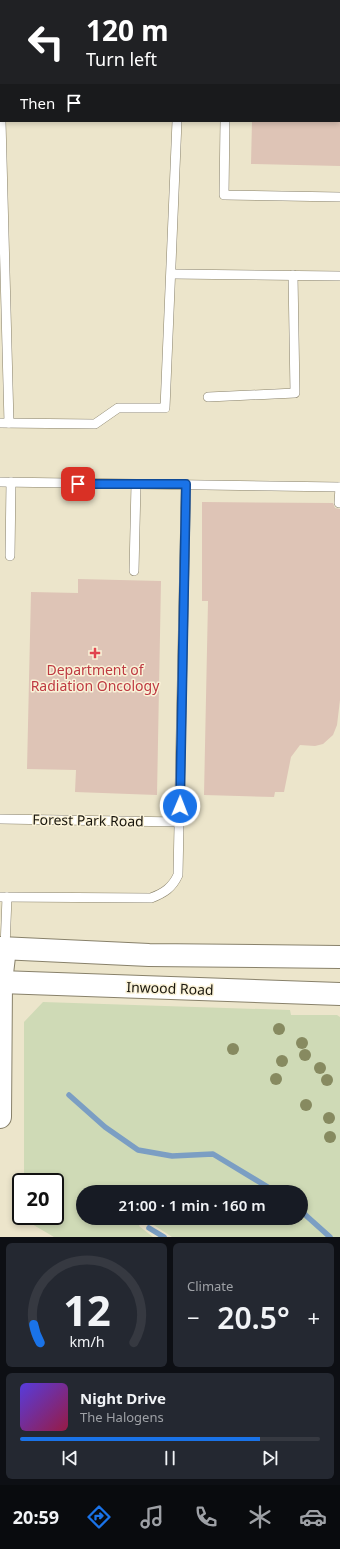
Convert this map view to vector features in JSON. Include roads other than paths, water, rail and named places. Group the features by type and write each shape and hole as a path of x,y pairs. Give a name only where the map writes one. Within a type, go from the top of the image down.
{"main road":[{"path":"0,1117 2,948 149,955 340,957"},
{"name":"Inwood Road","path":"1,982 340,994"}],"lane":[{"path":"1,122 4,423 95,424 118,408 165,408 172,274 177,122"},
{"path":"225,122 224,195 340,196"},
{"path":"172,274 340,276"},
{"path":"208,397 295,393 293,275"},
{"path":"0,482 340,487 339,503"},
{"path":"10,556 11,482"},
{"path":"134,571 136,484"},
{"path":"2,948 4,897 151,898 165,893 174,884 178,875 186,484"},
{"name":"Forest Park Road","path":"0,819 180,822"}],"waterway":[{"path":"69,1095 105,1127 138,1150 172,1156 213,1154 264,1185"},
{"path":"308,1217 330,1237"},
{"path":"149,1228 164,1237"}],"place":[{"name":"Department of Radiation Oncology","path":"95,653"}]}
